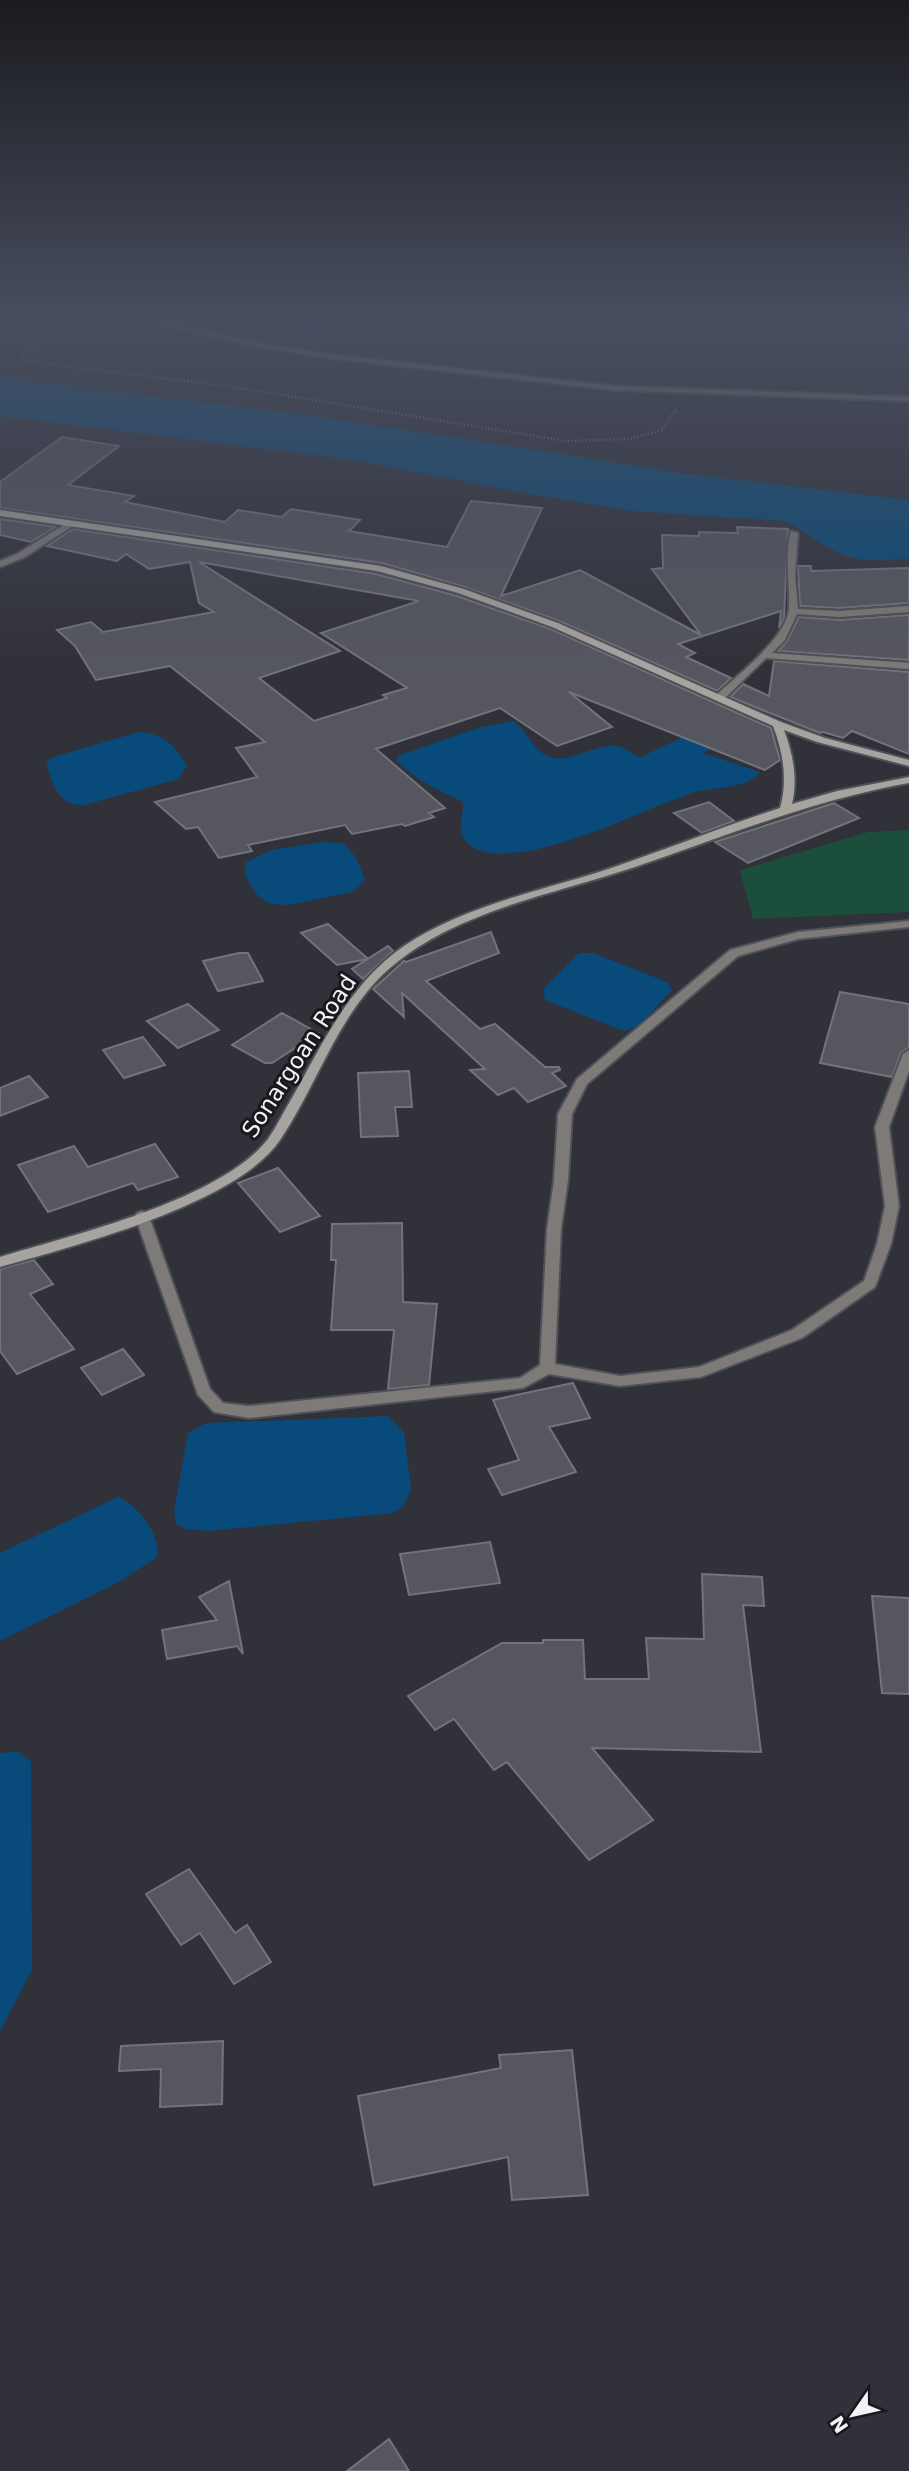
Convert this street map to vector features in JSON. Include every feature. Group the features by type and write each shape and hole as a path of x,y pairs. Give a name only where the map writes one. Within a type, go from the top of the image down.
{"main road":[{"path":"0,513 378,568 461,591 555,625 777,724 821,740 909,762"},
{"path":"777,724 786,746 790,796 785,811"},
{"name":"Sonargoan Road","path":"0,1262 142,1216 218,1185 237,1174 270,1146 358,996 386,965 426,939 502,905 623,867 836,793 909,780"}],"street":[{"path":"0,564 20,556 70,524"},
{"path":"720,697 780,640 794,611 791,575 794,533"},
{"path":"794,611 839,614 909,610"},
{"path":"763,655 909,666"},
{"path":"547,1368 554,1229 561,1180 565,1114 582,1082 734,953 752,945 790,938 909,925"},
{"path":"142,1216 203,1391 219,1409 249,1412 484,1388 523,1383 547,1368 620,1381 701,1372 797,1334 870,1284 884,1244 891,1206 882,1127 909,1054"}],"path":[{"path":"525,434 566,441 629,439 646,434"}],"green space":[{"path":"909,830 909,912 753,919 740,870 868,832"}],"water":[{"path":"148,434 434,434 688,474 909,500 909,559 870,560 848,557 784,521 632,511 348,459"},
{"path":"514,721 538,749 557,758 608,746 620,747 641,757 695,731 722,742 703,753 760,772 748,782 691,793 562,843 503,854 480,850 462,835 463,802 412,774 397,761 397,756 481,727"},
{"path":"139,732 156,735 168,741 177,751 187,765 179,779 84,805 68,802 58,792 46,762 53,757"},
{"path":"322,842 344,843 357,859 365,880 353,892 289,905 270,904 258,896 245,873 245,863 271,850"},
{"path":"579,953 593,953 667,982 672,990 639,1026 624,1031 545,1000 543,989"},
{"path":"388,1416 404,1432 411,1489 404,1506 393,1513 209,1531 186,1529 176,1524 174,1511 188,1433 206,1423"},
{"path":"118,1497 133,1506 147,1522 156,1541 156,1558 119,1582 0,1641 0,1553"},
{"path":"19,1752 31,1762 32,1970 0,2031 0,1753"}],"building":[{"path":"62,437 119,446 68,485 134,496 125,502 225,522 238,510 282,517 291,509 360,520 349,531 447,547 471,501 542,508 501,596 580,570 701,635 652,569 663,568 662,535 738,533 737,527 788,529 784,618 779,628 781,611 678,644 695,653 686,657 731,678 717,691 559,621 465,587 382,563 0,508 0,482"},
{"path":"0,519 56,527 31,542 0,535"},
{"path":"73,529 376,574 457,596 551,629 771,728 780,760 765,770 569,692 612,727 557,746 500,708 376,749 445,808 429,813 434,817 405,826 402,824 352,834 345,825 248,845 252,851 219,858 198,827 186,829 155,802 257,777 236,748 265,742 170,666 96,680 75,646 57,630 91,622 103,632 214,612 199,603 190,562 149,569 126,554 117,561 47,546","holes":["199,562 419,601 321,633 407,688 383,695 387,698 314,721 259,678 340,651"]},
{"path":"798,566 811,566 811,571 909,568 909,603 839,608 800,606"},
{"path":"909,615 909,660 778,651 787,641 799,617 839,620"},
{"path":"774,661 909,672 909,754 852,731 843,738 820,733 730,697 743,684 769,696"},
{"path":"709,802 734,821 702,833 674,813"},
{"path":"834,803 859,818 748,863 715,842"},
{"path":"328,924 368,959 337,965 301,933"},
{"path":"491,932 499,953 426,981 480,1029 495,1024 545,1067 559,1067 560,1070 552,1073 566,1086 528,1102 514,1088 498,1095 470,1070 485,1069 402,993 404,1017 373,989 404,961"},
{"path":"388,946 393,951 363,979 352,969"},
{"path":"248,953 263,981 218,991 203,961"},
{"path":"840,992 909,1004 909,1047 901,1053 892,1077 820,1063"},
{"path":"188,1004 219,1030 178,1048 147,1021"},
{"path":"282,1013 318,1033 272,1063 265,1063 232,1045"},
{"path":"143,1037 165,1065 124,1078 103,1050"},
{"path":"409,1071 412,1107 395,1107 398,1136 361,1137 358,1073"},
{"path":"29,1076 48,1097 0,1116 0,1088"},
{"path":"155,1144 178,1177 138,1190 133,1183 48,1212 18,1165 74,1146 88,1167"},
{"path":"278,1168 320,1216 280,1232 238,1183"},
{"path":"402,1223 403,1302 437,1304 429,1385 388,1389 394,1330 331,1330 336,1260 331,1260 332,1224"},
{"path":"34,1260 53,1284 30,1294 74,1349 17,1374 0,1351 0,1269"},
{"path":"123,1349 144,1375 102,1395 81,1368"},
{"path":"573,1383 590,1418 549,1427 576,1472 502,1495 488,1469 519,1460 493,1400"},
{"path":"490,1542 500,1583 409,1595 400,1554"},
{"path":"702,1574 762,1577 764,1606 743,1605 761,1752 592,1748 653,1820 589,1860 507,1762 494,1770 454,1719 435,1730 408,1696 502,1643 543,1643 543,1640 583,1640 585,1679 649,1679 646,1638 704,1639"},
{"path":"229,1581 243,1654 237,1646 167,1659 162,1630 217,1620 199,1597"},
{"path":"872,1596 909,1598 909,1694 882,1693"},
{"path":"189,1869 235,1933 247,1925 271,1962 234,1984 200,1933 181,1945 146,1894"},
{"path":"223,2041 222,2104 160,2107 161,2069 119,2071 121,2046"},
{"path":"572,2050 588,2195 512,2200 508,2157 374,2185 358,2096 501,2068 499,2055"},
{"path":"389,2439 409,2471 347,2471"}]}
